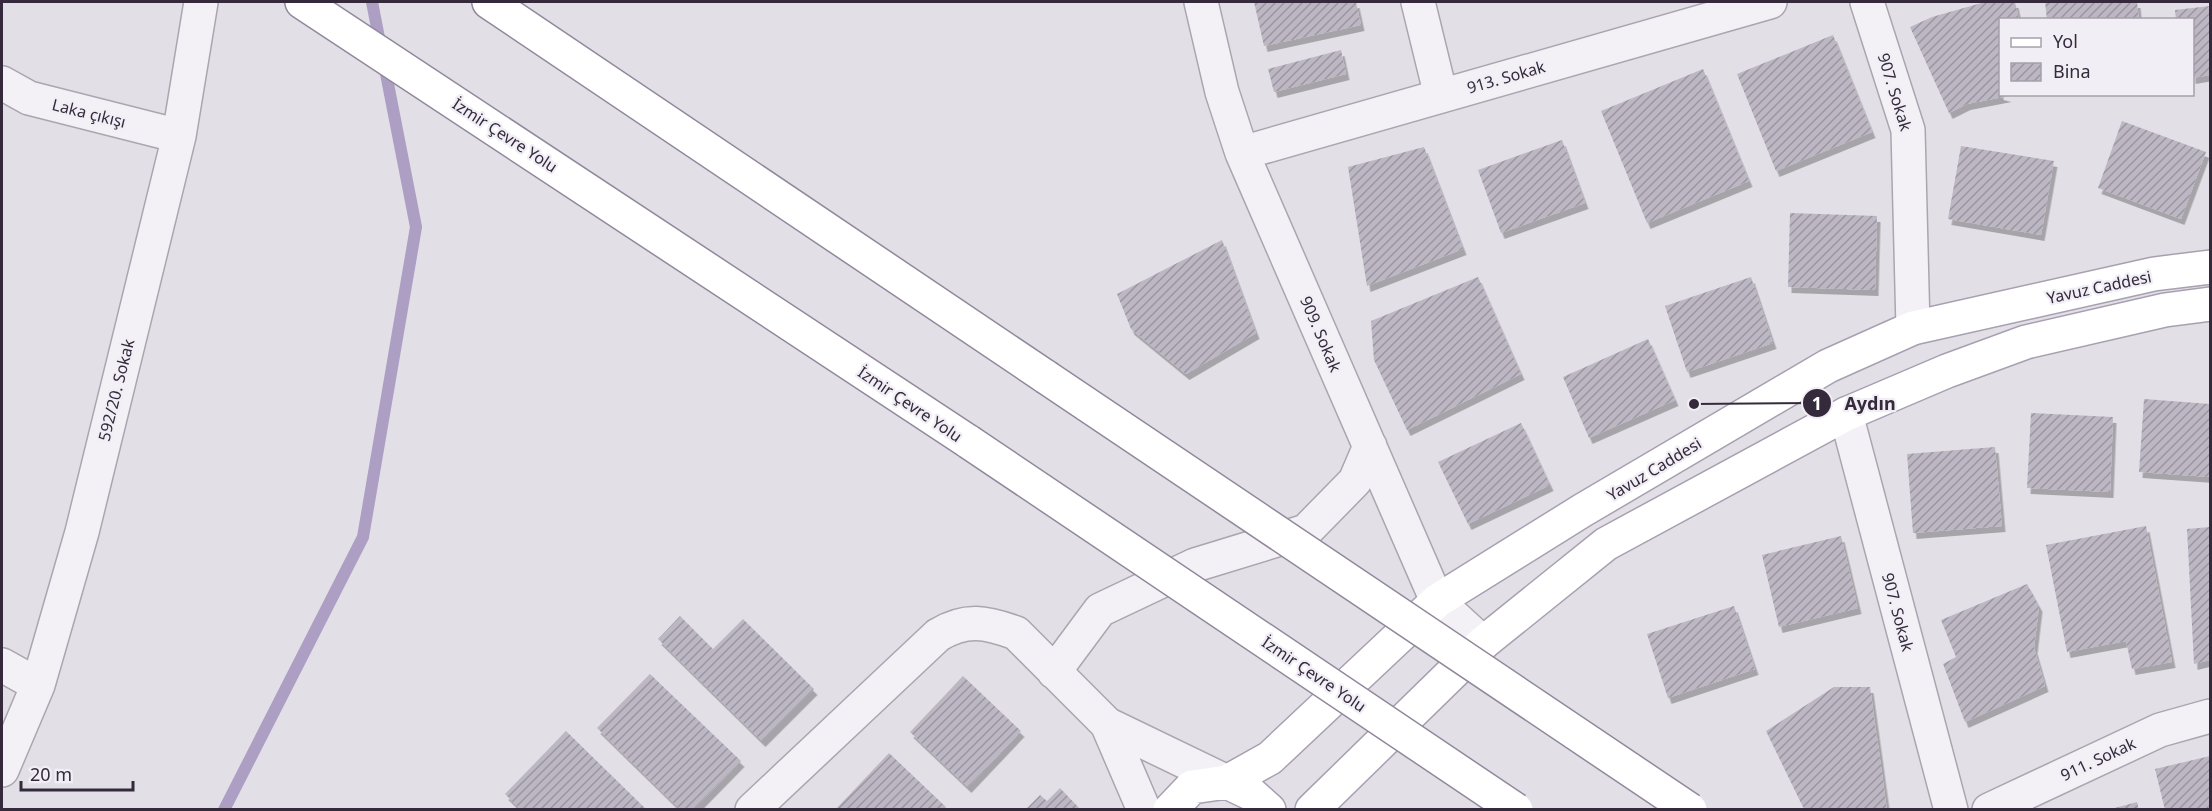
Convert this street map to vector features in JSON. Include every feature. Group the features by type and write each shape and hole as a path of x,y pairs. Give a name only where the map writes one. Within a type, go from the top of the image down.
{"main road":[{"name":"İzmir Çevre Yolu","path":"302,2 969,442 1516,810"},
{"path":"489,2 1690,810"},
{"name":"Yavuz Caddesi","path":"1170,810 1192,787 1227,782 1270,758 1437,601 1583,510 1828,366 1913,328 2154,274 2211,267"},
{"path":"1312,810 1483,643 1606,544 1846,414 1947,371 2026,342 2165,310 2211,304"},
{"path":"1227,782 1250,793 1269,810"}],"street":[{"name":"592/20. Sokak","path":"2,770 38,685 82,532 179,136 201,2"},
{"name":"909. Sokak","path":"1202,2 1222,92 1242,153 1437,601 1483,643"},
{"path":"1418,2 1441,96"},
{"name":"913. Sokak","path":"1242,153 1770,2"},
{"name":"907. Sokak","path":"1867,2 1908,130 1913,328"},
{"name":"Laka çıkışı","path":"2,83 29,98 179,136"},
{"name":"907. Sokak","path":"1846,414 1951,810"},
{"path":"1054,672 1100,610 1195,565 1306,531 1355,481 1370,446"},
{"path":"752,810 938,635 953,626 971,622 996,626 1016,633 1107,724 1227,782"},
{"path":"2,664 38,685"},
{"name":"911. Sokak","path":"1989,810 2160,730 2211,716"},
{"path":"1107,724 1144,810"}],"building":[{"path":"1254,2 1356,2 1361,25 1264,46"},
{"path":"1985,2 2015,2 2019,18 1999,18 1999,96 2008,96 1967,104 1949,113 1910,27 1932,17"},
{"path":"2045,2 2137,2 2139,18 2047,18"},
{"path":"2210,6 2210,75 2194,78 2194,18 2176,18 2175,10"},
{"path":"1833,35 1872,132 1776,171 1737,74"},
{"path":"1341,50 1346,74 1274,92 1268,69"},
{"path":"1703,69 1749,181 1647,223 1601,111"},
{"path":"2122,121 2206,152 2181,219 2098,188"},
{"path":"1562,140 1585,203 1501,233 1478,170"},
{"path":"1961,146 2054,161 2041,235 1948,219"},
{"path":"1424,147 1463,249 1367,286 1348,167"},
{"path":"1790,213 1877,216 1875,290 1788,287"},
{"path":"1222,240 1256,333 1186,374 1131,329 1117,294"},
{"path":"1478,277 1521,374 1407,430 1374,360 1371,321"},
{"path":"1751,277 1773,343 1687,372 1665,306"},
{"path":"1648,339 1675,400 1589,438 1563,377"},
{"path":"2144,399 2210,404 2210,477 2139,472"},
{"path":"2031,413 2113,417 2110,492 2027,488"},
{"path":"1521,423 1550,485 1468,524 1438,462"},
{"path":"1995,447 2002,526 1913,533 1907,454"},
{"path":"2146,526 2172,662 2132,669 2126,641 2067,652 2046,545"},
{"path":"2210,527 2210,660 2194,664 2187,529"},
{"path":"1841,536 1858,608 1779,627 1762,555"},
{"path":"2027,584 2039,606 2034,648 2045,686 1965,722 1943,664 1956,657 1941,620"},
{"path":"1734,606 1755,669 1668,698 1647,634"},
{"path":"680,616 713,649 743,619 814,689 762,741 658,639"},
{"path":"650,674 741,761 693,810 681,810 597,728"},
{"path":"963,676 1021,731 968,787 910,732"},
{"path":"1834,687 1870,687 1887,810 1807,810 1803,807 1766,731"},
{"path":"566,731 647,810 521,810 505,794"},
{"path":"889,753 946,807 944,810 835,810"},
{"path":"2210,756 2210,810 2165,810 2155,769"},
{"path":"1060,788 1081,810 1025,810 1040,795 1047,801"},
{"path":"2137,802 2139,810 2111,810 2111,809"}],"waterway":[{"path":"224,810 363,537 416,227 372,2"}],"place":[{"name":"Aydın","path":"1694,404"}]}
